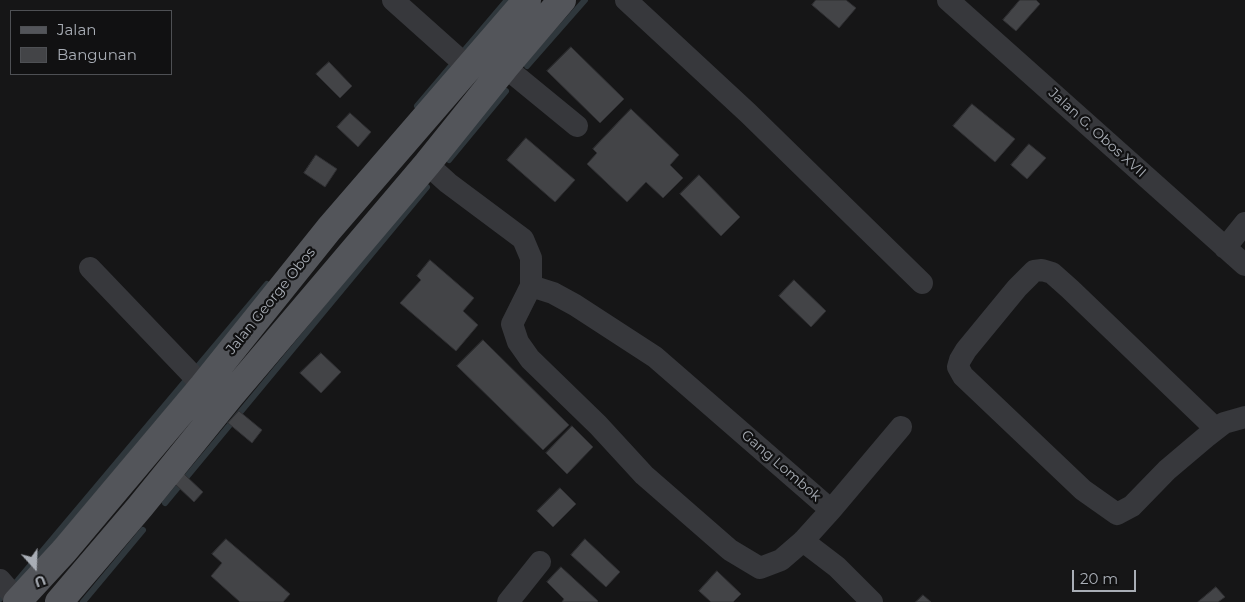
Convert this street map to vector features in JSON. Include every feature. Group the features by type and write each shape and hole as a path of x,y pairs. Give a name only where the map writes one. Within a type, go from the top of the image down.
{"main road":[{"name":"Jalan George Obos","path":"18,602 203,386 329,229 527,0"},
{"name":"Jalan George Obos","path":"59,602 427,164 562,0"}],"street":[{"path":"393,0 469,68"},
{"path":"626,0 748,113 922,283"},
{"name":"Jalan G. Obos XVII","path":"948,0 1245,265"},
{"path":"505,67 577,126"},
{"path":"427,164 523,239 531,258 531,286"},
{"path":"1225,248 1245,223"},
{"path":"90,268 203,386"},
{"path":"1216,429 1070,289 1052,273 1042,270 1034,271 1017,288 966,350 958,367 963,376 1083,490 1117,514 1132,506 1167,470 1216,429 1224,423 1245,417"},
{"name":"Gang Lombok","path":"531,286 552,293 575,305 655,357 831,510 803,541 781,560 760,568 730,550 644,475 598,424 530,359 518,342 512,324 531,286"},
{"path":"831,510 901,427"},
{"path":"803,541 837,567 872,602"},
{"path":"508,602 540,562"},
{"path":"0,580 18,602"}],"building":[{"path":"816,0 846,0 856,8 839,28 812,5"},
{"path":"1020,0 1036,0 1040,4 1016,31 1003,20"},
{"path":"571,47 624,99 600,123 547,71"},
{"path":"329,62 352,86 340,98 316,74"},
{"path":"972,104 1015,139 995,162 953,126"},
{"path":"631,109 679,155 670,165 683,178 663,198 646,182 627,202 587,164 597,153 593,149"},
{"path":"350,113 371,132 358,147 337,127"},
{"path":"526,138 575,180 555,202 507,160"},
{"path":"1029,144 1046,158 1027,179 1011,165"},
{"path":"316,155 337,169 325,187 304,173"},
{"path":"699,175 740,217 721,236 680,194"},
{"path":"430,260 474,298 463,311 478,325 456,351 400,303 421,280 417,276"},
{"path":"794,280 826,311 811,327 779,296"},
{"path":"483,340 569,425 543,450 457,366"},
{"path":"321,353 341,372 321,393 300,373"},
{"path":"239,411 262,430 252,443 228,423"},
{"path":"572,426 593,447 567,474 546,453"},
{"path":"184,474 203,492 194,502 175,484"},
{"path":"560,488 576,504 553,527 537,511"},
{"path":"226,539 290,594 283,602 240,602 211,576 222,563 212,554"},
{"path":"585,539 620,572 606,587 571,555"},
{"path":"561,567 598,601 562,602 564,599 547,582"},
{"path":"717,571 741,594 733,602 711,602 699,591"},
{"path":"1216,587 1225,597 1218,602 1198,602"},
{"path":"923,595 931,602 916,602"}],"waterway":[{"path":"417,106 507,0"},
{"path":"527,66 585,0"},
{"path":"449,160 506,91"},
{"path":"165,503 427,187"},
{"path":"0,599 267,284"},
{"path":"83,602 143,530"}]}
